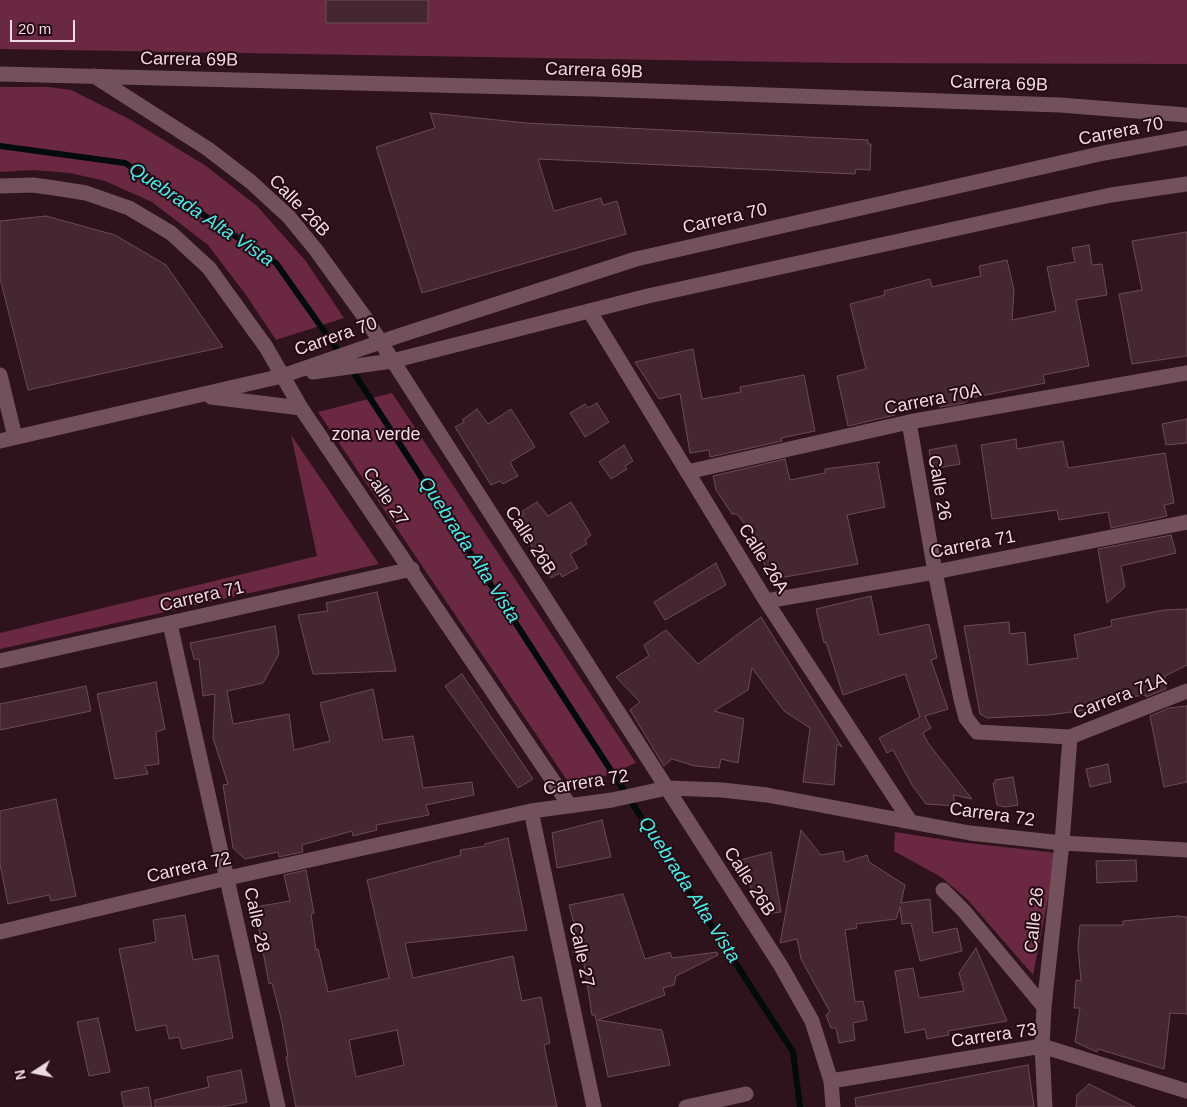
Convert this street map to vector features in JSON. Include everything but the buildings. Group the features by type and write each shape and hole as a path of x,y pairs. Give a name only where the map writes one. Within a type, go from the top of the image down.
{"street":[{"name":"Carrera 69B","path":"0,74 593,89 1040,105 1187,115"},
{"name":"Calle 26B","path":"94,76 208,149 251,182 289,217 316,250 380,342 781,966 808,1013 831,1081 833,1107"},
{"name":"Carrera 70","path":"331,364 356,350 636,259 1094,155 1187,138"},
{"name":"Carrera 70","path":"0,441 331,364 366,365 392,361 648,296 1060,206 1187,184"},
{"name":"Calle 27","path":"0,186 33,185 86,193 129,208 172,233 208,268 266,347 301,408 412,569 570,806"},
{"name":"Calle 26A","path":"590,312 766,601 910,821"},
{"name":"Carrera 70A","path":"687,472 908,422 1187,373"},
{"path":"0,375 15,437"},
{"path":"197,396 301,408"},
{"name":"Calle 26","path":"908,422 935,572 961,699 966,718 977,732"},
{"name":"Carrera 71","path":"766,601 935,572 1187,522"},
{"name":"Carrera 71","path":"0,661 412,569"},
{"name":"Calle 28","path":"170,624 278,1107"},
{"name":"Carrera 71A","path":"977,732 1070,737 1187,691"},
{"name":"Calle 26","path":"1045,1107 1042,1046 1044,1007 1062,843 1070,737"},
{"name":"Carrera 72","path":"0,932 228,878 531,811 612,800 667,788 722,790 767,795 970,833 1062,843 1187,850"},
{"name":"Calle 27","path":"531,811 594,1107"},
{"path":"943,890 964,911 1044,1007"},
{"name":"Carrera 73","path":"831,1081 1042,1046 1187,1091"},
{"path":"686,1107 746,1094"}],"green space":[{"path":"0,0 1187,0 1187,64 845,63 0,49"},
{"path":"0,87 49,87 71,90 131,120 206,166 257,206 305,260 344,318 276,340 246,295 208,245 152,202 105,181 70,173 33,170 0,172"},
{"name":"zona verde","path":"392,393 636,763 573,789 318,412"},
{"path":"291,435 379,564 0,649 0,633 317,556"},
{"path":"895,832 959,842 1057,853 1033,975 967,899 941,877 894,851"}],"waterway":[{"name":"Quebrada Alta Vista","path":"0,146 125,163 276,263 341,355"},
{"name":"Quebrada Alta Vista","path":"350,367 793,1052 800,1107"}]}
